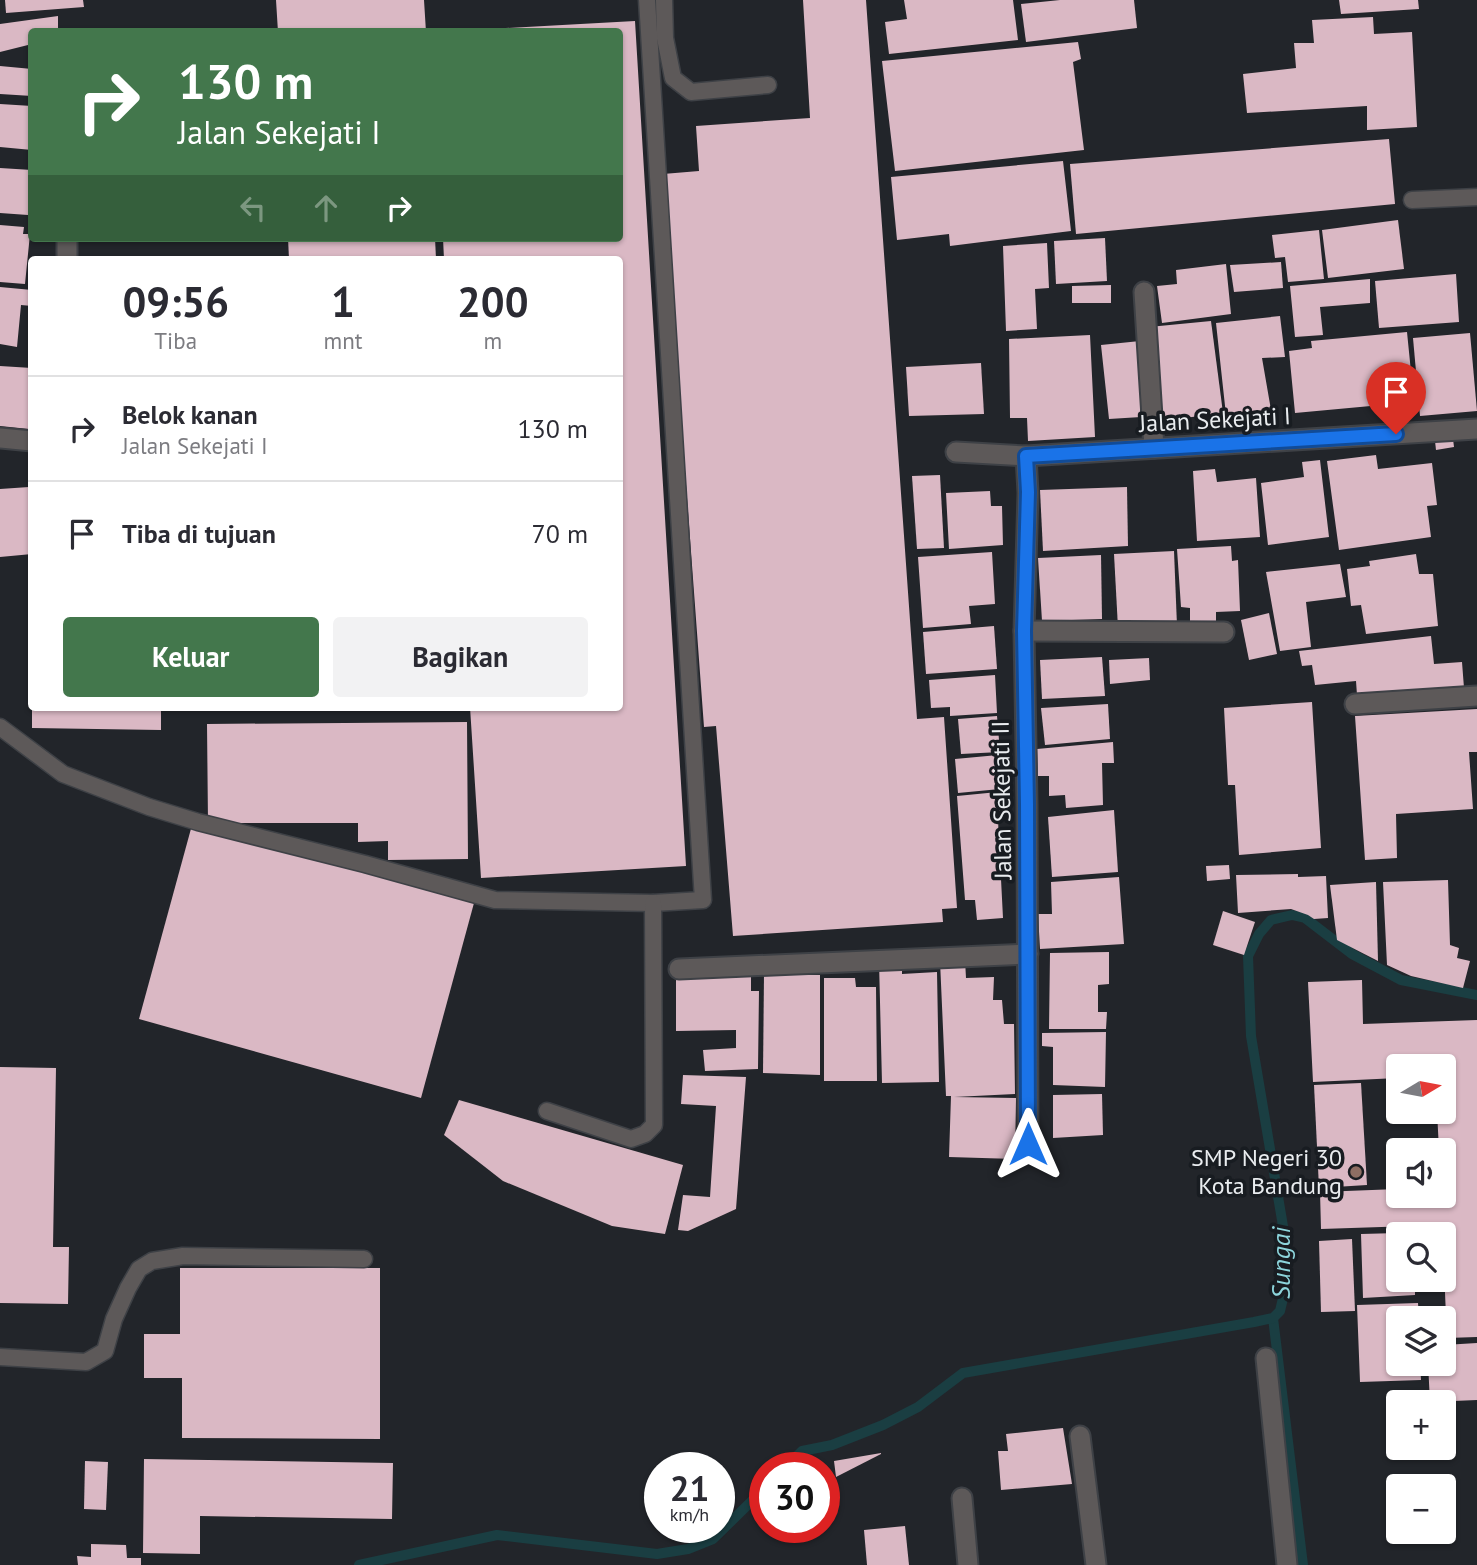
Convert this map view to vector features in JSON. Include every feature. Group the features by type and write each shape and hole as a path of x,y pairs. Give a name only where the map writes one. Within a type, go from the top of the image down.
{"street":[{"path":"1144,292 1154,448"},
{"name":"Jalan Sekejati I","path":"956,452 1026,456 1477,429"},
{"path":"0,438 28,441"},
{"name":"Jalan Sekejati II","path":"1026,456 1028,492 1024,631 1028,1144"},
{"path":"1024,631 1224,632"},
{"path":"1354,704 1477,696"},
{"path":"679,969 1028,954"},
{"path":"1266,1358 1287,1565"},
{"path":"1080,1436 1096,1565"},
{"path":"962,1498 968,1565"}],"lane":[{"path":"0,727 63,774 149,807 495,900 653,903 704,900 647,0"},
{"path":"664,0 665,38 673,78 691,92 768,85"},
{"path":"1412,200 1477,197"},
{"path":"547,1111 631,1139 645,1134 653,1125 653,903"},
{"path":"0,1357 86,1362 98,1357 105,1351 114,1319 139,1269 152,1261 183,1256 363,1259"}],"building":[{"path":"5,0 83,0 84,7 6,13"},
{"path":"276,0 424,0 426,28 278,28"},
{"path":"803,0 866,0 917,719 944,717 957,908 942,909 943,922 733,936 716,726 704,727 663,174 699,171 696,126 810,118"},
{"path":"904,0 1013,0 1018,40 889,54 885,22 907,19"},
{"path":"1060,0 1134,0 1137,28 1026,42 1021,4"},
{"path":"1339,0 1418,0 1419,9 1341,14"},
{"path":"58,16 58,28 28,28 28,45 0,52 0,24"},
{"path":"1373,17 1374,34 1412,32 1417,127 1367,130 1367,106 1247,113 1243,74 1296,68 1294,43 1314,43 1312,20"},
{"path":"635,21 686,866 481,878 470,711 623,711 623,256 444,256 443,242 623,242 623,28 507,28"},
{"path":"1078,42 1081,59 1073,62 1084,150 895,171 882,61"},
{"path":"0,66 28,69 28,96 0,94"},
{"path":"0,104 28,106 28,150 0,147"},
{"path":"1389,139 1395,204 1076,234 1070,164"},
{"path":"1063,161 1071,231 950,246 949,234 897,240 891,177"},
{"path":"0,168 28,170 28,215 0,213"},
{"path":"1398,220 1404,269 1328,278 1322,230"},
{"path":"0,225 24,227 23,234 28,234 29,242 25,284 0,282"},
{"path":"1319,230 1324,279 1288,282 1285,257 1275,258 1272,235"},
{"path":"1105,238 1107,281 1056,284 1054,241"},
{"path":"288,242 435,242 436,256 289,256"},
{"path":"1047,243 1049,288 1035,289 1037,329 1006,331 1003,246"},
{"path":"1281,262 1283,288 1234,292 1230,265"},
{"path":"1226,264 1231,314 1162,323 1157,286 1177,284 1176,270"},
{"path":"1456,274 1459,322 1379,328 1375,281"},
{"path":"1370,279 1370,303 1320,307 1323,335 1295,337 1290,286"},
{"path":"1111,285 1111,303 1072,303 1072,286"},
{"path":"0,287 28,290 28,306 21,305 17,347 0,344"},
{"path":"1280,316 1285,357 1262,358 1271,410 1226,415 1216,323"},
{"path":"1211,321 1223,413 1161,421 1149,327"},
{"path":"1407,332 1414,402 1295,413 1289,351 1312,348 1311,341"},
{"path":"1470,333 1477,411 1420,416 1413,338"},
{"path":"1090,335 1095,437 1028,441 1027,418 1010,418 1009,339"},
{"path":"1140,341 1148,409 1140,410 1141,417 1109,419 1101,345"},
{"path":"981,363 984,414 909,416 906,367"},
{"path":"0,366 28,368 28,429 0,426"},
{"path":"1453,439 1454,447 1436,450 1435,441"},
{"path":"1376,455 1378,469 1432,463 1437,505 1427,506 1431,537 1339,550 1327,461"},
{"path":"1320,460 1329,537 1268,545 1261,483 1304,477 1302,462"},
{"path":"1215,469 1217,482 1256,478 1260,537 1197,541 1193,471"},
{"path":"940,475 944,548 917,549 912,476"},
{"path":"28,487 28,554 0,557 0,489"},
{"path":"1127,487 1128,546 1043,551 1040,490"},
{"path":"990,491 991,506 1002,506 1003,545 949,549 946,493"},
{"path":"1231,546 1232,561 1238,560 1240,611 1216,612 1216,621 1190,622 1190,608 1181,607 1177,549"},
{"path":"1174,551 1177,626 1118,628 1114,554"},
{"path":"992,552 995,604 969,606 971,624 923,628 918,557"},
{"path":"1416,554 1419,574 1433,574 1438,626 1366,634 1361,605 1351,606 1347,569 1370,566 1369,561"},
{"path":"1101,555 1102,619 1042,621 1038,558"},
{"path":"1340,564 1346,597 1306,602 1311,647 1280,651 1266,572"},
{"path":"1269,613 1277,654 1249,660 1241,620"},
{"path":"994,626 997,669 926,674 923,632"},
{"path":"1431,636 1434,664 1462,662 1464,688 1357,695 1356,681 1315,685 1312,665 1302,666 1299,651"},
{"path":"1102,657 1105,696 1042,699 1040,660"},
{"path":"1149,658 1150,680 1110,684 1109,660"},
{"path":"995,675 997,713 950,716 950,707 931,708 929,680"},
{"path":"1312,702 1321,848 1239,855 1235,785 1228,785 1224,708"},
{"path":"1108,704 1110,739 1045,745 1041,708"},
{"path":"1477,709 1477,752 1469,752 1473,809 1396,814 1397,858 1365,860 1355,716"},
{"path":"32,711 161,711 161,730 32,728"},
{"path":"997,716 1000,752 961,754 958,719"},
{"path":"467,722 468,859 388,860 388,841 358,842 358,823 208,823 207,724"},
{"path":"1113,742 1114,763 1102,763 1103,805 1066,808 1065,795 1049,796 1049,776 1038,776 1037,749"},
{"path":"998,755 1000,789 958,793 955,759"},
{"path":"1008,791 1010,817 998,818 999,846 1006,846 1008,879 1001,879 1003,918 977,920 975,900 965,900 957,796"},
{"path":"1114,810 1118,872 1052,877 1048,817"},
{"path":"192,825 474,903 421,1098 139,1019"},
{"path":"1229,865 1230,879 1207,881 1206,866"},
{"path":"1298,874 1298,877 1326,876 1328,918 1314,919 1291,909 1238,913 1236,875"},
{"path":"1119,877 1124,944 1040,949 1038,914 1052,914 1051,882"},
{"path":"1448,880 1450,945 1459,948 1457,958 1470,961 1463,988 1411,976 1387,965 1383,882"},
{"path":"1376,882 1378,961 1337,940 1330,885"},
{"path":"1223,911 1255,922 1244,955 1213,945"},
{"path":"1109,952 1109,984 1098,985 1098,1012 1107,1012 1106,1029 1049,1029 1050,953"},
{"path":"902,960 902,974 937,972 939,1082 882,1083 879,961"},
{"path":"965,960 966,978 994,977 993,1000 1002,1000 1004,1024 1014,1024 1015,1094 954,1097 1016,1098 1015,1159 949,1157 951,1096 946,1096 940,961"},
{"path":"751,974 751,991 759,991 758,1069 705,1071 703,1050 736,1048 736,1030 676,1031 676,977"},
{"path":"764,975 820,975 820,1075 763,1073"},
{"path":"824,978 855,978 856,987 876,987 877,1081 824,1081"},
{"path":"1362,980 1363,1024 1477,1020 1477,1337 1456,1338 1456,1306 1446,1306 1445,1292 1456,1292 1456,1222 1386,1222 1386,1227 1321,1229 1320,1192 1386,1189 1386,1208 1456,1208 1456,1138 1438,1138 1438,1124 1456,1124 1456,1054 1386,1054 1386,1079 1313,1082 1308,982"},
{"path":"1106,1032 1105,1087 1053,1085 1053,1047 1042,1046 1042,1033"},
{"path":"0,1067 56,1068 53,1247 69,1247 68,1304 0,1303"},
{"path":"683,1075 746,1077 736,1209 688,1231 678,1230 683,1195 710,1197 716,1106 681,1104"},
{"path":"1361,1083 1367,1185 1319,1188 1314,1085"},
{"path":"1102,1094 1103,1135 1053,1138 1053,1095"},
{"path":"459,1100 683,1165 665,1234 612,1226 503,1181 444,1135"},
{"path":"1386,1233 1386,1292 1415,1292 1415,1295 1363,1298 1361,1234"},
{"path":"1352,1239 1355,1311 1321,1312 1319,1241"},
{"path":"180,1268 380,1268 380,1439 182,1438 182,1378 144,1378 144,1334 180,1334"},
{"path":"1418,1303 1418,1306 1386,1306 1386,1376 1421,1376 1421,1380 1360,1382 1357,1305"},
{"path":"1477,1343 1477,1400 1456,1401 1456,1390 1429,1390 1429,1376 1456,1376 1456,1344"},
{"path":"1063,1428 1072,1484 1001,1490 998,1451 1008,1451 1006,1434"},
{"path":"881,1453 840,1475 840,1460"},
{"path":"144,1459 393,1463 392,1519 200,1516 200,1554 143,1553"},
{"path":"85,1461 108,1462 106,1510 84,1509"},
{"path":"905,1526 909,1565 867,1565 864,1530"},
{"path":"91,1544 126,1545 127,1558 141,1558 141,1565 78,1565 77,1556 91,1557"}],"waterway":[{"name":"Sungai","path":"801,1452 832,1445 883,1425 918,1407 963,1373 1254,1322 1273,1318 1280,1311 1284,1294 1286,1244 1251,1036 1248,956 1259,934 1271,920 1292,915 1305,918 1352,954 1401,980 1477,995"},
{"path":"1273,1318 1303,1565"},
{"name":"Sungai","path":"359,1565 497,1535 657,1554 688,1549 713,1539 749,1504"}],"place":[{"name":"SMP Negeri 30 Kota Bandung","path":"1356,1172"}],"route":[{"path":"1028,1144 1024,631 1028,492 1026,456 1396,434"}]}
